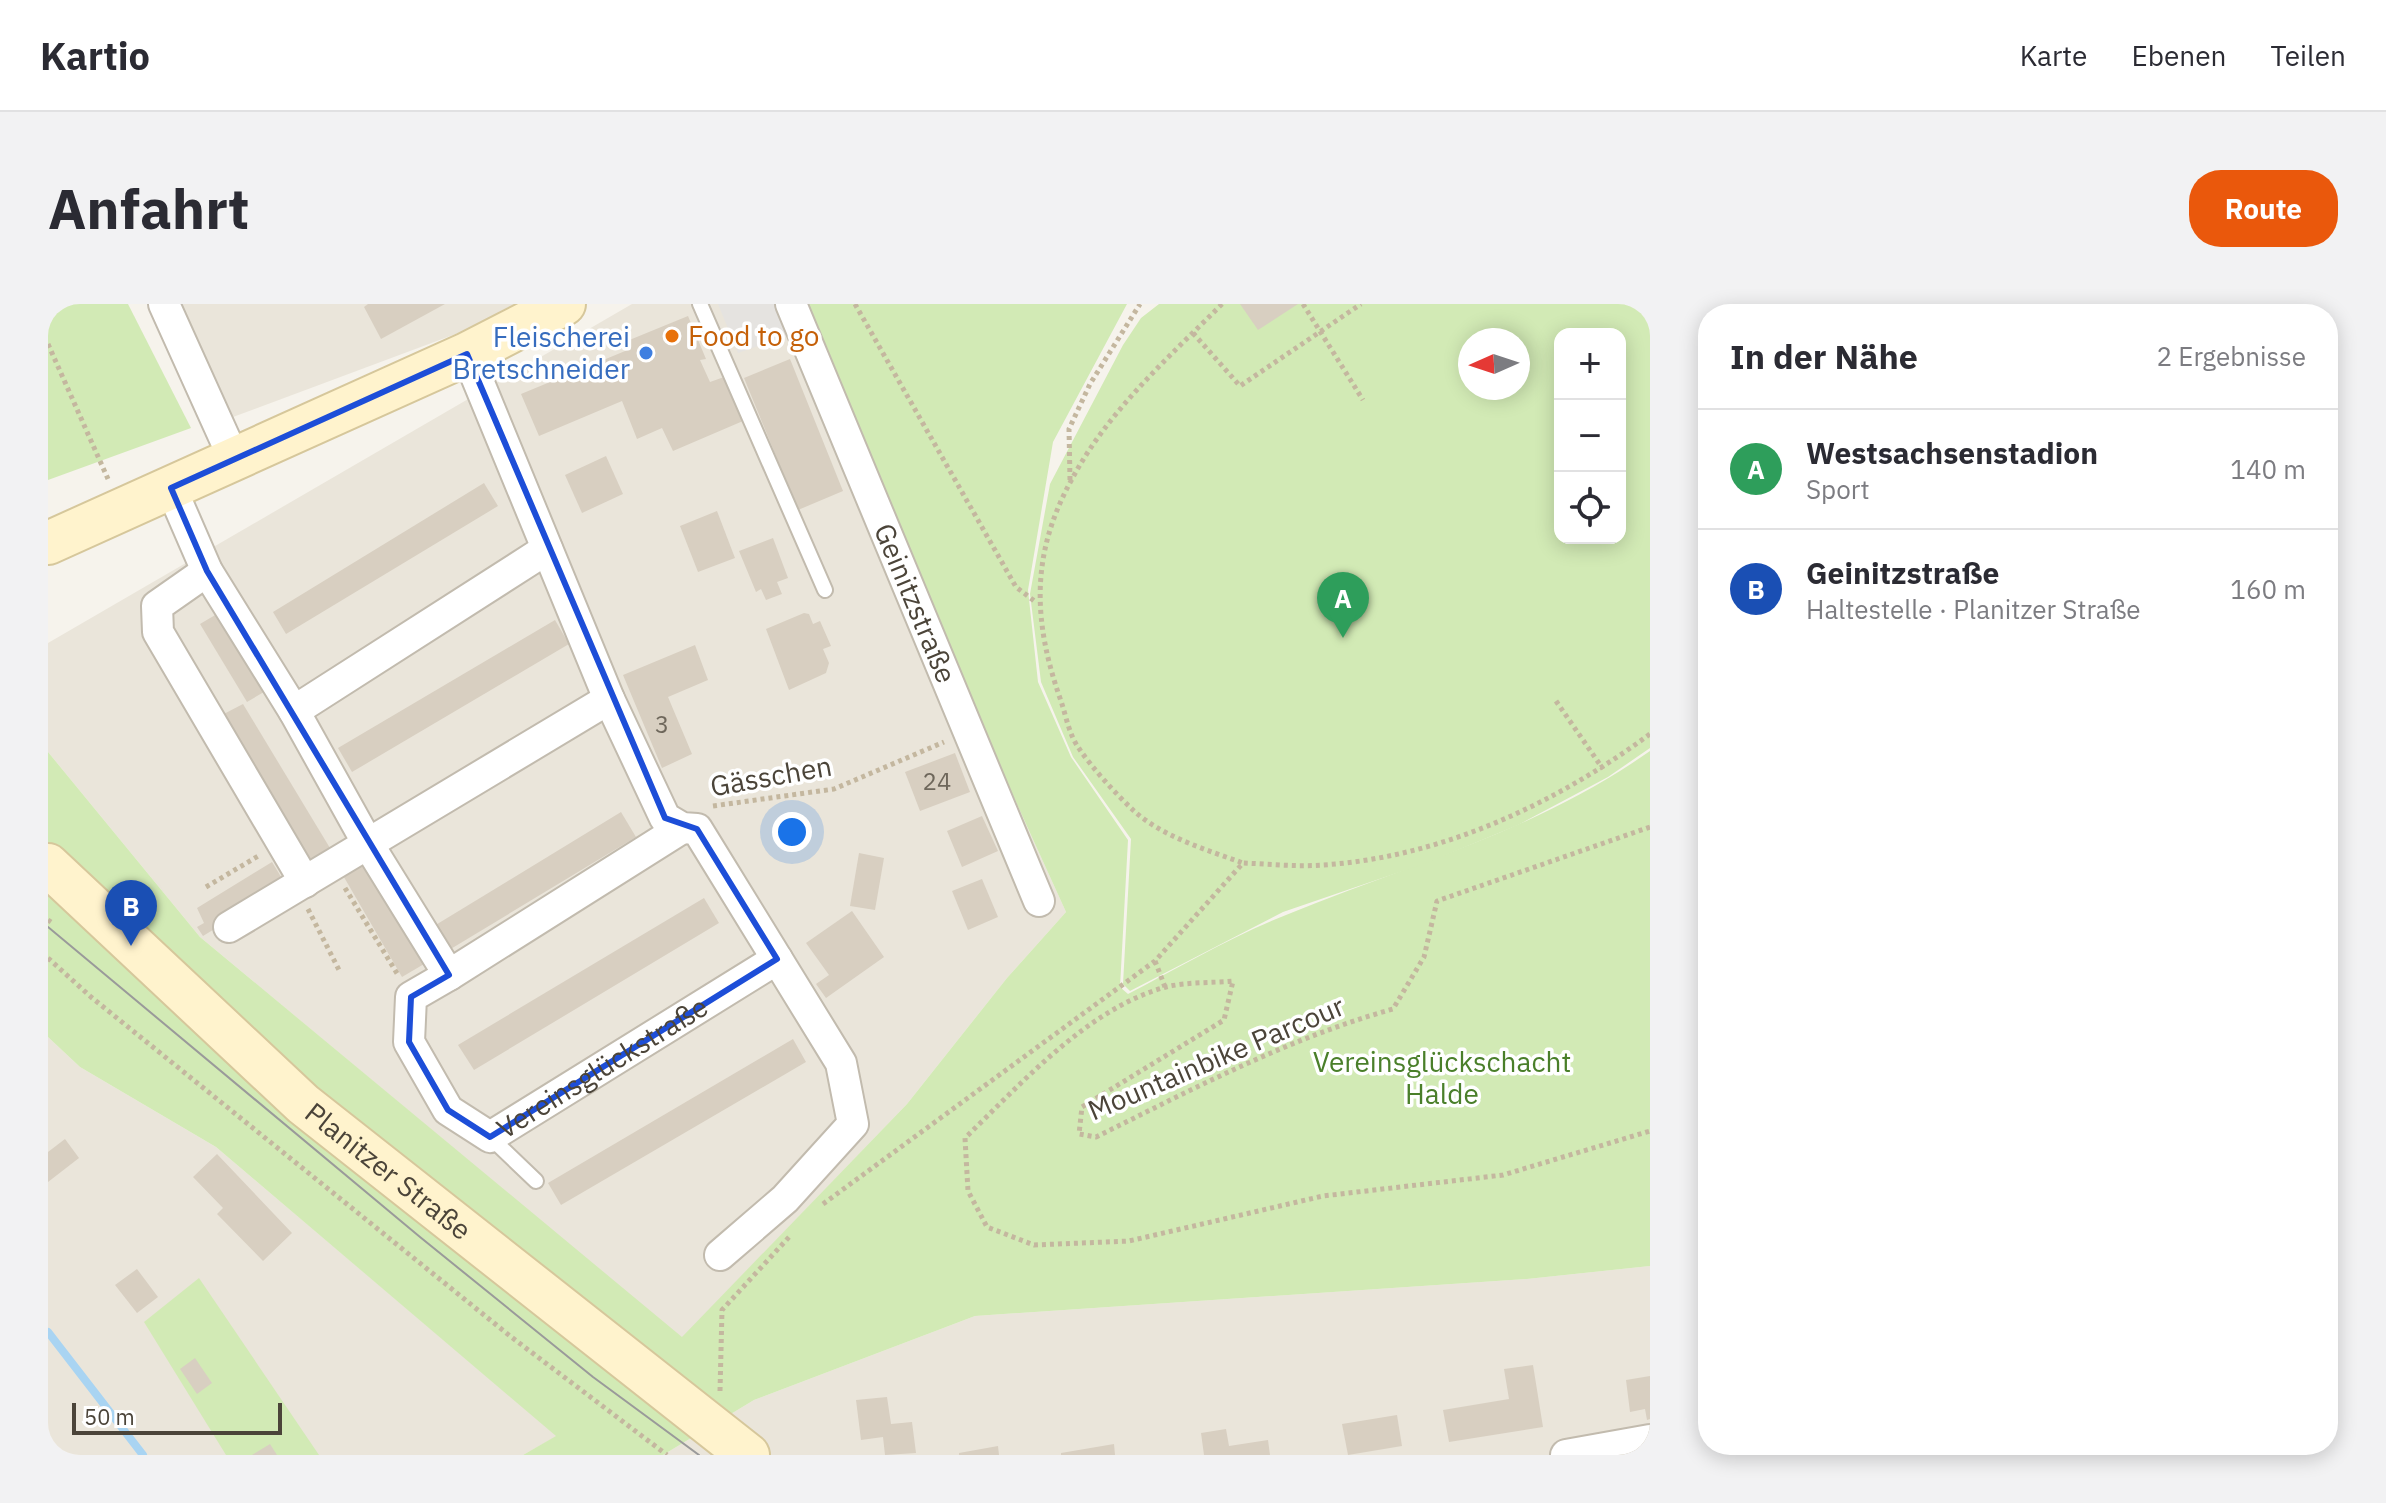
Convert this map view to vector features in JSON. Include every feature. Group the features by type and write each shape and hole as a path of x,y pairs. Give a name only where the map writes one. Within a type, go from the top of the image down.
{"main road":[{"path":"48,543 467,354 564,304"},
{"name":"Planitzer Straße","path":"48,865 303,1104 735,1446"}],"street":[{"path":"164,304 234,459"},
{"name":"Geinitzstraße","path":"791,304 1039,901"},
{"path":"467,354 609,699 673,823"},
{"path":"171,488 207,571 294,711 368,844 449,975"},
{"path":"294,711 547,549"},
{"path":"207,571 157,606 158,632 281,842 300,884"},
{"path":"229,927 609,699"},
{"path":"411,997 449,975 673,823 697,829 841,1063 853,1124 785,1199 720,1255"},
{"name":"Vereinsglückstraße","path":"411,997 409,1042 448,1110 490,1137 777,959"},
{"path":"1566,1455 1650,1440"}],"lane":[{"path":"700,304 825,590"},
{"path":"490,1137 536,1181"}],"path":[{"path":"855,304 1016,587 1037,603"},
{"path":"1070,481 1069,429 1090,384 1140,304"},
{"path":"1222,304 1114,416 1070,481 1049,538 1037,603 1045,656 1077,746 1135,812 1189,844 1243,863 1323,865 1491,828 1603,769 1650,734"},
{"path":"1303,304 1363,400"},
{"path":"1193,333 1240,386 1319,329 1361,304"},
{"path":"48,344 97,446 120,510"},
{"path":"1556,701 1603,769"},
{"name":"Gässchen","path":"673,823 732,801 834,789 969,731"},
{"name":"Mountainbike Parcour","path":"1650,827 1437,901 1424,957 1393,1009 1323,1031 1212,1079 1096,1137 1079,1134 1082,1107 1224,1020 1233,981 1165,987 1094,1020 965,1138 968,1191 987,1227 1034,1245 1129,1241 1323,1196 1503,1175 1650,1131"},
{"path":"206,887 281,842"},
{"path":"812,1215 833,1194 1155,961 1243,863"},
{"path":"332,867 411,997"},
{"path":"300,884 339,970"},
{"path":"48,958 91,997 510,1336 667,1455"},
{"path":"1155,961 1165,987"},
{"path":"735,1446 719,1367 722,1310 792,1235"}],"highlighted area":[{"path":"467,354 665,818 697,829 777,959 490,1137 448,1110 409,1042 411,997 449,975 207,571 171,488"}],"shaded area":[{"path":"180,304 514,304 469,329 233,417"},
{"path":"632,304 801,304 905,558 1066,912 1007,978 907,1104 682,1338 200,937 48,752 48,643"},
{"path":"718,304 781,304 793,334 738,353"},
{"path":"48,1037 80,1067 216,1147 557,1436 523,1455 48,1455"},
{"path":"1650,1266 1650,1455 663,1455 754,1400 975,1316 1527,1279"}],"green space":[{"path":"48,304 128,304 191,428 48,480"},
{"name":"Vereinsglückschacht Halde","path":"801,304 1127,304 1053,442 1028,590 1038,682 1071,757 1128,840 1120,987 1128,994 1266,923 1518,825 1607,779 1650,751 1650,1266 1527,1279 975,1316 754,1400 663,1455 523,1455 556,1436 216,1147 80,1067 48,1037 48,752 200,937 682,1337 907,1104 1007,978 1066,912 905,558"},
{"path":"1159,304 1650,304 1650,748 1608,777 1518,825 1429,862 1283,912 1130,991 1123,984 1131,839 1073,757 1041,682 1030,594 1050,484 1123,345 1141,318"},
{"path":"199,1278 319,1455 226,1455 144,1322"}],"building":[{"path":"368,304 445,304 381,339 364,307"},
{"path":"1240,304 1298,304 1258,330"},
{"path":"688,316 706,359 700,360 710,382 724,377 743,421 673,451 662,428 637,439 622,401 539,436 521,394 630,349 627,341"},
{"path":"790,359 843,491 798,510 744,378"},
{"path":"606,456 623,494 582,513 565,475"},
{"path":"484,483 498,506 286,634 273,612"},
{"path":"717,511 735,558 698,572 680,526"},
{"path":"773,538 788,578 777,582 782,594 766,600 761,589 756,592 739,551"},
{"path":"222,611 269,689 247,702 200,624"},
{"path":"804,613 809,614 813,624 820,621 831,646 823,649 829,663 826,673 789,690 766,629"},
{"path":"555,620 569,644 352,772 338,748"},
{"path":"695,645 708,680 668,697 692,754 662,768 623,675"},
{"path":"243,704 336,858 311,873 218,717"},
{"path":"955,753 970,792 920,811 905,772"},
{"path":"621,812 636,837 449,950 434,926"},
{"path":"982,816 998,851 962,867 947,831"},
{"path":"859,853 884,858 875,910 850,906"},
{"path":"364,859 424,964 402,977 341,872"},
{"path":"272,862 286,885 203,936 197,927 204,923 197,908"},
{"path":"982,879 998,917 968,930 952,891"},
{"path":"704,898 719,923 474,1070 458,1045"},
{"path":"852,911 884,957 826,998 816,984 829,975 806,943"},
{"path":"793,1039 806,1062 561,1205 548,1183"},
{"path":"65,1139 79,1158 48,1182 48,1152"},
{"path":"217,1154 292,1233 263,1261 217,1214 223,1208 193,1177"},
{"path":"137,1269 158,1297 137,1313 115,1285"},
{"path":"195,1358 212,1383 197,1394 180,1369"},
{"path":"1533,1365 1543,1427 1449,1442 1443,1410 1509,1399 1504,1369"},
{"path":"1650,1376 1650,1419 1647,1420 1645,1409 1630,1412 1626,1380"},
{"path":"887,1397 891,1424 912,1422 916,1453 885,1455 883,1437 861,1440 856,1400"},
{"path":"1397,1415 1402,1446 1348,1455 1342,1424"},
{"path":"1226,1429 1229,1446 1268,1440 1270,1455 1204,1455 1201,1433"},
{"path":"270,1444 277,1455 252,1455"},
{"path":"1114,1444 1115,1455 1061,1455 1061,1453"},
{"path":"998,1446 999,1455 959,1455 959,1453"}],"waterway":[{"path":"48,1332 143,1455"}],"tram line":[{"path":"48,927 420,1237 593,1377 699,1455"}],"place":[{"name":"Food to go","path":"672,336"},
{"name":"Fleischerei Bretschneider","path":"646,353"},
{"name":"Westsachsenstadion","path":"1343,638"},
{"name":"Geinitzstraße","path":"131,946"}]}
